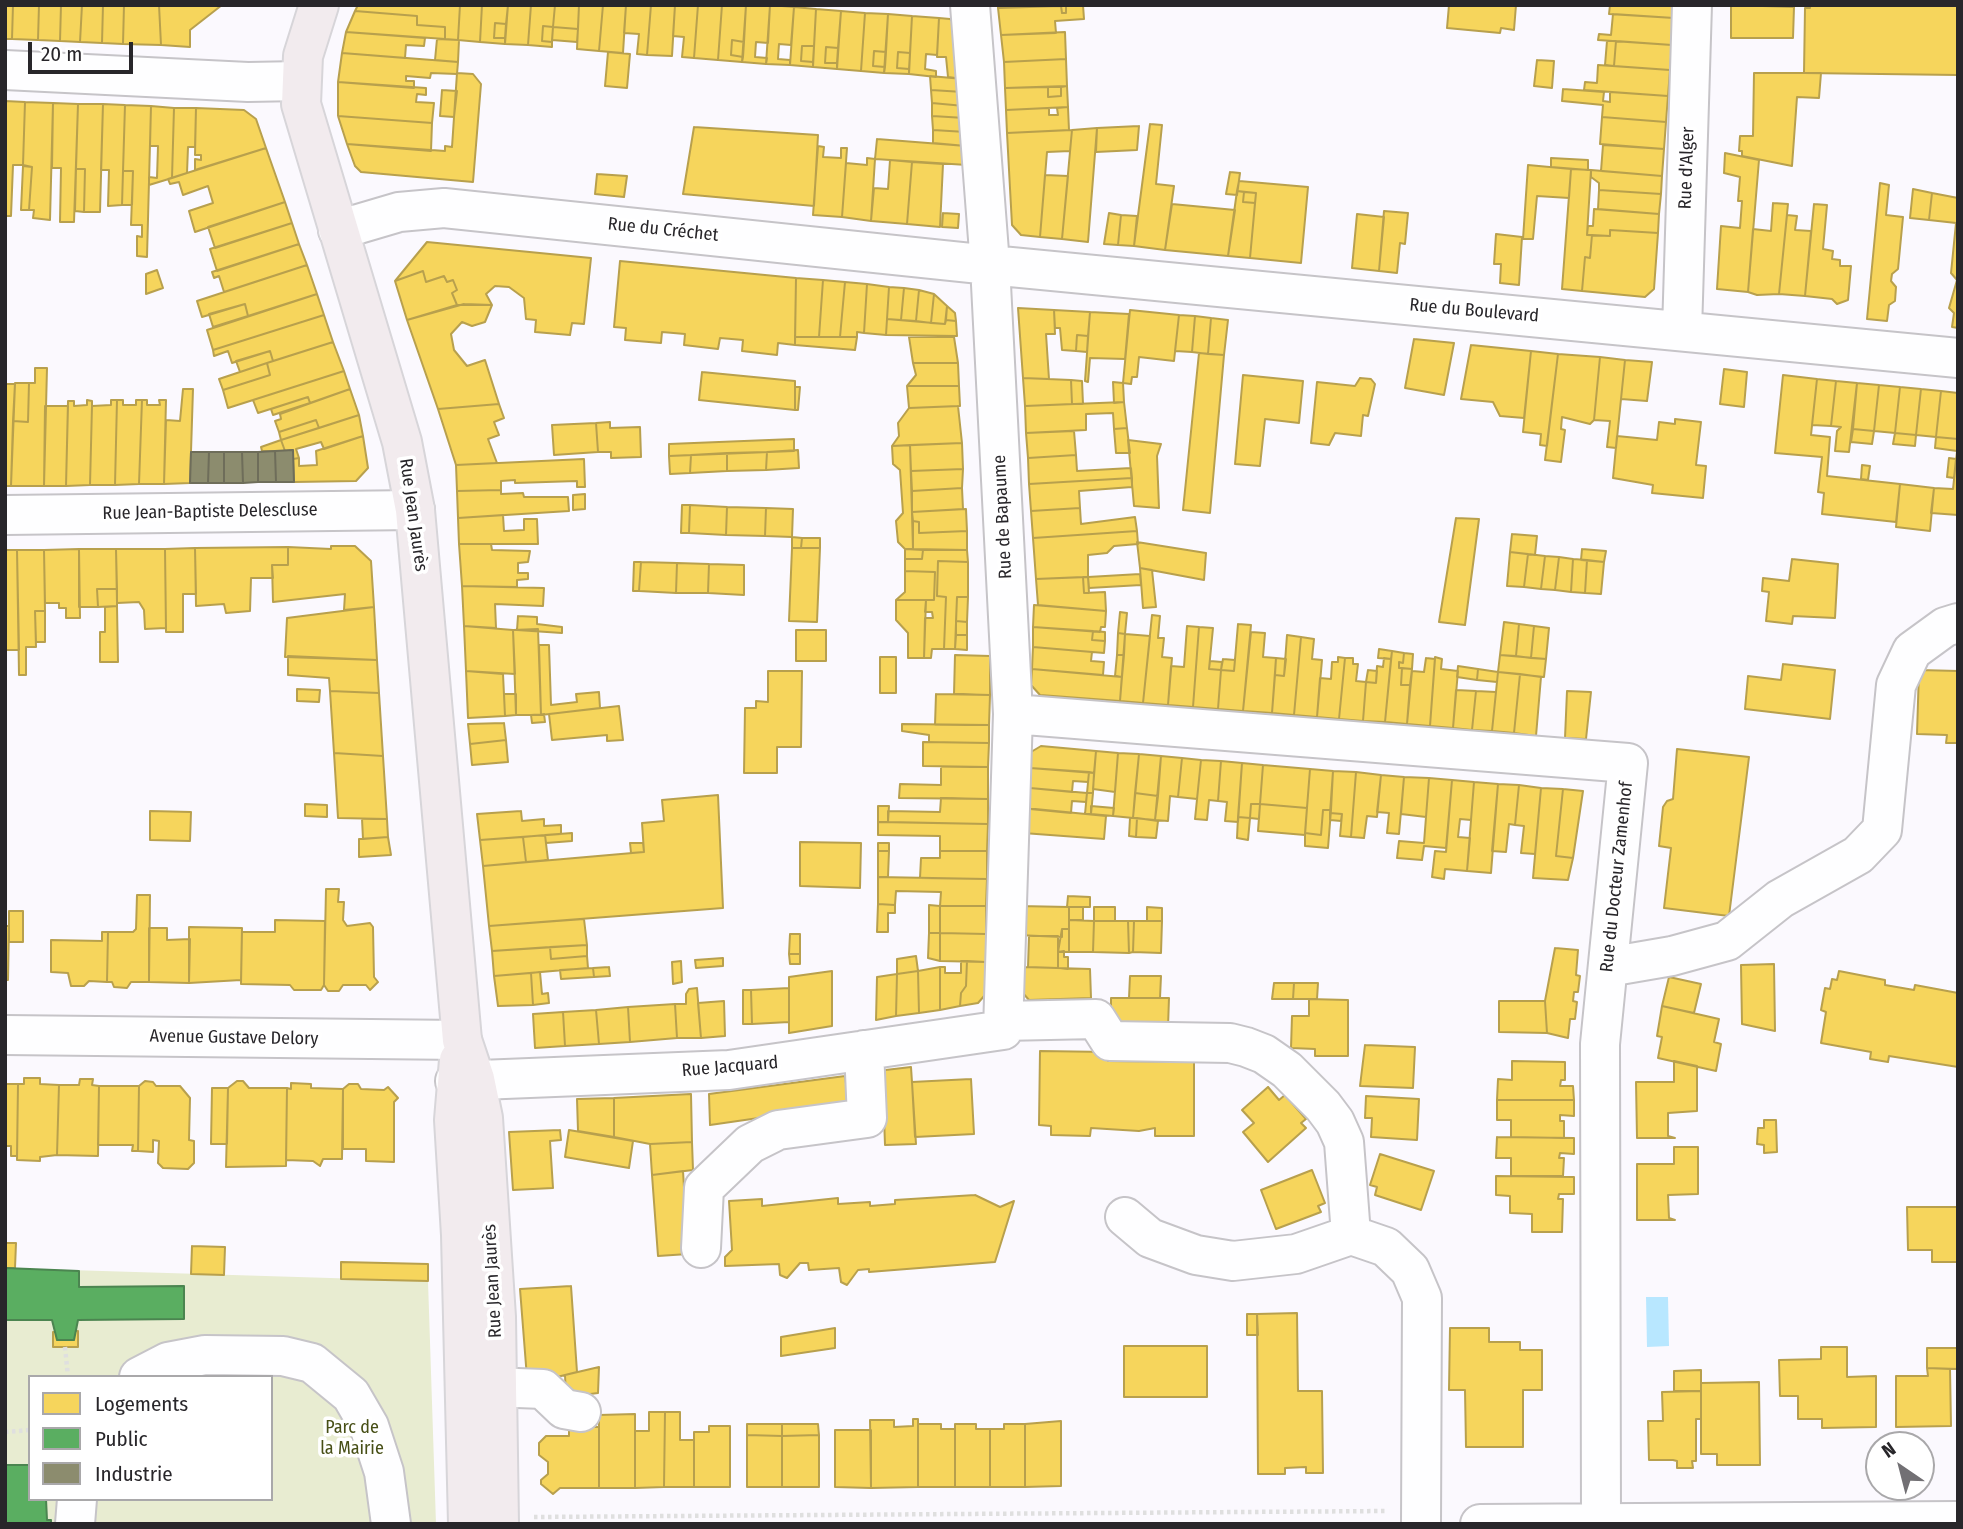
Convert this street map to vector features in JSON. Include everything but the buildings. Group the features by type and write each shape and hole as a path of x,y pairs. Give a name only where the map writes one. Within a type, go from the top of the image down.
{"main road":[{"name":"Rue Jean Jaurès","path":"319,5 309,34 300,81 304,121 402,442 415,510 465,1080 483,1118 482,1386 468,1524"},
{"name":"Rue Jean Jaurès","path":"482,1386 510,1520"}],"street":[{"name":"Rue de Bapaume","path":"970,5 990,265 1013,714 1003,1026"},
{"name":"Rue d'Alger","path":"1682,331 1692,5"},
{"path":"5,70 248,82 300,81"},
{"name":"Rue du Créchet","path":"338,230 400,212 444,208 990,265"},
{"name":"Rue du Boulevard","path":"990,265 1958,358"},
{"name":"Rue Jean-Baptiste Delescluse","path":"5,515 415,510"},
{"path":"1608,967 1672,956 1727,941 1780,900 1858,855 1882,830 1896,685 1912,651 1945,627 1958,624"},
{"name":"Rue du Docteur Zamenhof","path":"1013,714 1628,764 1600,1044 1601,1522"},
{"name":"Rue Jacquard","path":"465,1080 729,1070 1003,1026 1096,1018 1110,1041 1230,1043 1264,1054 1301,1083 1335,1122 1344,1142 1351,1235"},
{"name":"Avenue Gustave Delory","path":"5,1035 462,1040"},
{"path":"701,1248 704,1188 750,1144 778,1130 867,1118 864,1050"},
{"path":"1125,1217 1150,1238 1196,1255 1233,1261 1296,1254 1351,1235 1386,1247 1410,1270 1422,1298 1421,1517"},
{"path":"143,1375 168,1362 205,1355 283,1356 312,1363 351,1395 369,1426 384,1472 391,1524"},
{"path":"482,1386 543,1389 564,1409 581,1412"},
{"path":"75,1524 77,1501"},
{"path":"1480,1524 1958,1521"}],"path":[{"path":"65,1347 68,1375"},
{"path":"5,1432 28,1430"},
{"path":"510,1520 1421,1517"}],"green space":[{"name":"Parc de la Mairie","path":"5,1268 428,1281 436,1524 5,1524"}],"water":[{"path":"1646,1297 1668,1297 1669,1346 1647,1347"}]}
